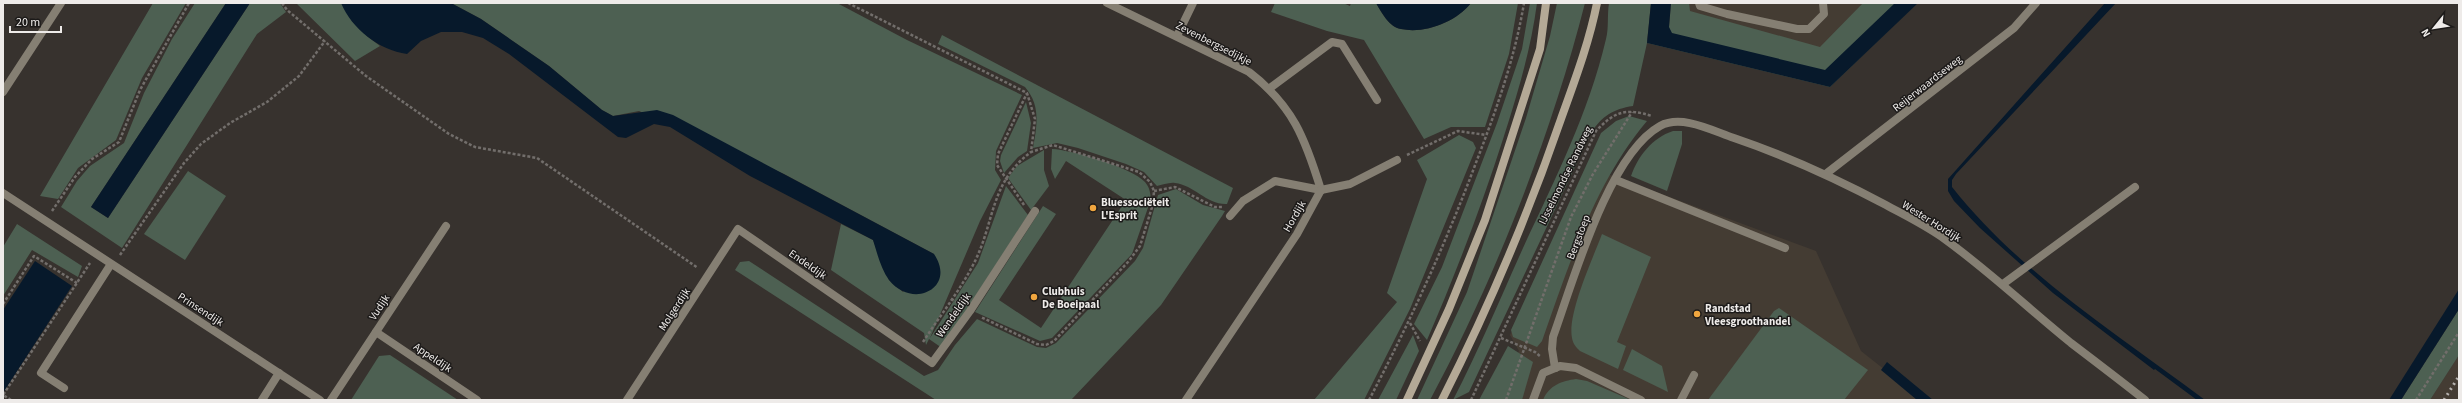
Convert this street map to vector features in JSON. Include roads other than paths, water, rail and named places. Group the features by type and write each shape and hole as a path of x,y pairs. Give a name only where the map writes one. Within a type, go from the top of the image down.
{"main road":[{"path":"1407,400 1429,357 1485,220 1512,140 1540,49 1546,3"},
{"name":"IJsselmondse Randweg","path":"1442,400 1478,328 1543,172 1591,33 1597,3"}],"street":[{"path":"3,92 62,3"},
{"name":"Zevenbergsedijkje","path":"1107,3 1249,72 1270,88 1285,106 1306,143 1321,190"},
{"path":"1177,36 1193,3"},
{"path":"1699,3 1700,6 1727,14 1797,29 1809,29 1824,14 1823,3"},
{"name":"Reijerwaardseweg","path":"1827,174 2008,33 2036,3"},
{"path":"1270,88 1332,42 1342,44 1377,100"},
{"name":"Bergstoep","path":"1555,368 1552,349 1553,337 1594,224 1616,180 1638,144 1647,135 1662,125 1677,122 1696,125"},
{"name":"Wester Hordijk","path":"1696,125 1827,174 1926,227 2002,284 2071,343 2145,400"},
{"path":"1230,216 1243,201 1275,181 1321,190 1350,184 1397,160"},
{"path":"1616,180 1785,248"},
{"path":"2002,284 2135,187"},
{"name":"Hordijk","path":"1186,400 1297,234 1321,190"},
{"name":"Prinsendijk","path":"3,193 320,400"},
{"name":"Wendeldijk","path":"865,318 932,363 970,312 1033,214"},
{"name":"Vudijk","path":"331,400 446,226"},
{"name":"Molgerdijk","path":"628,400 738,229"},
{"name":"Endeldijk","path":"738,229 865,318"},
{"path":"64,388 41,372 111,264"},
{"name":"Appeldijk","path":"376,332 477,400"},
{"path":"1533,400 1543,373 1560,366 1576,368 1642,400"},
{"path":"262,400 279,373"},
{"path":"1681,400 1694,375"}],"water":[{"path":"226,3 250,3 108,218 91,207"},
{"path":"341,3 451,3 481,19 549,66 602,110 613,116 657,110 673,115 934,254 940,266 940,277 936,285 929,291 920,294 909,293 899,289 889,280 884,271 873,240 750,176 670,127 654,124 626,138 618,137 509,54 483,38 462,32 441,32 421,41 407,54 397,52 377,43 359,30"},
{"path":"1376,3 1471,3 1465,10 1449,21 1430,28 1410,30 1397,28 1389,23"},
{"path":"1651,3 1671,3 1669,27 1672,33 1825,70 1895,3 1918,3 1830,87 1647,43"},
{"path":"2105,3 2116,3 1956,174 1952,180 1952,187 1979,218 2039,275 2105,327 2205,400 2197,400 2155,369 2154,370 2053,293 1980,228 1954,201 1948,191 1948,179"},
{"path":"35,261 72,286 3,393 3,310"},
{"path":"2459,289 2459,309 2401,400 2389,400"},
{"path":"1887,362 1933,400 1917,400 1881,370"}],"railway":[{"path":"2444,400 2459,376"}],"place":[{"name":"Bluessociëteit L'Esprit","path":"1093,208"},
{"name":"Clubhuis De Boeipaal","path":"1034,297"},
{"name":"Randstad Vleesgroothandel","path":"1697,314"}]}
